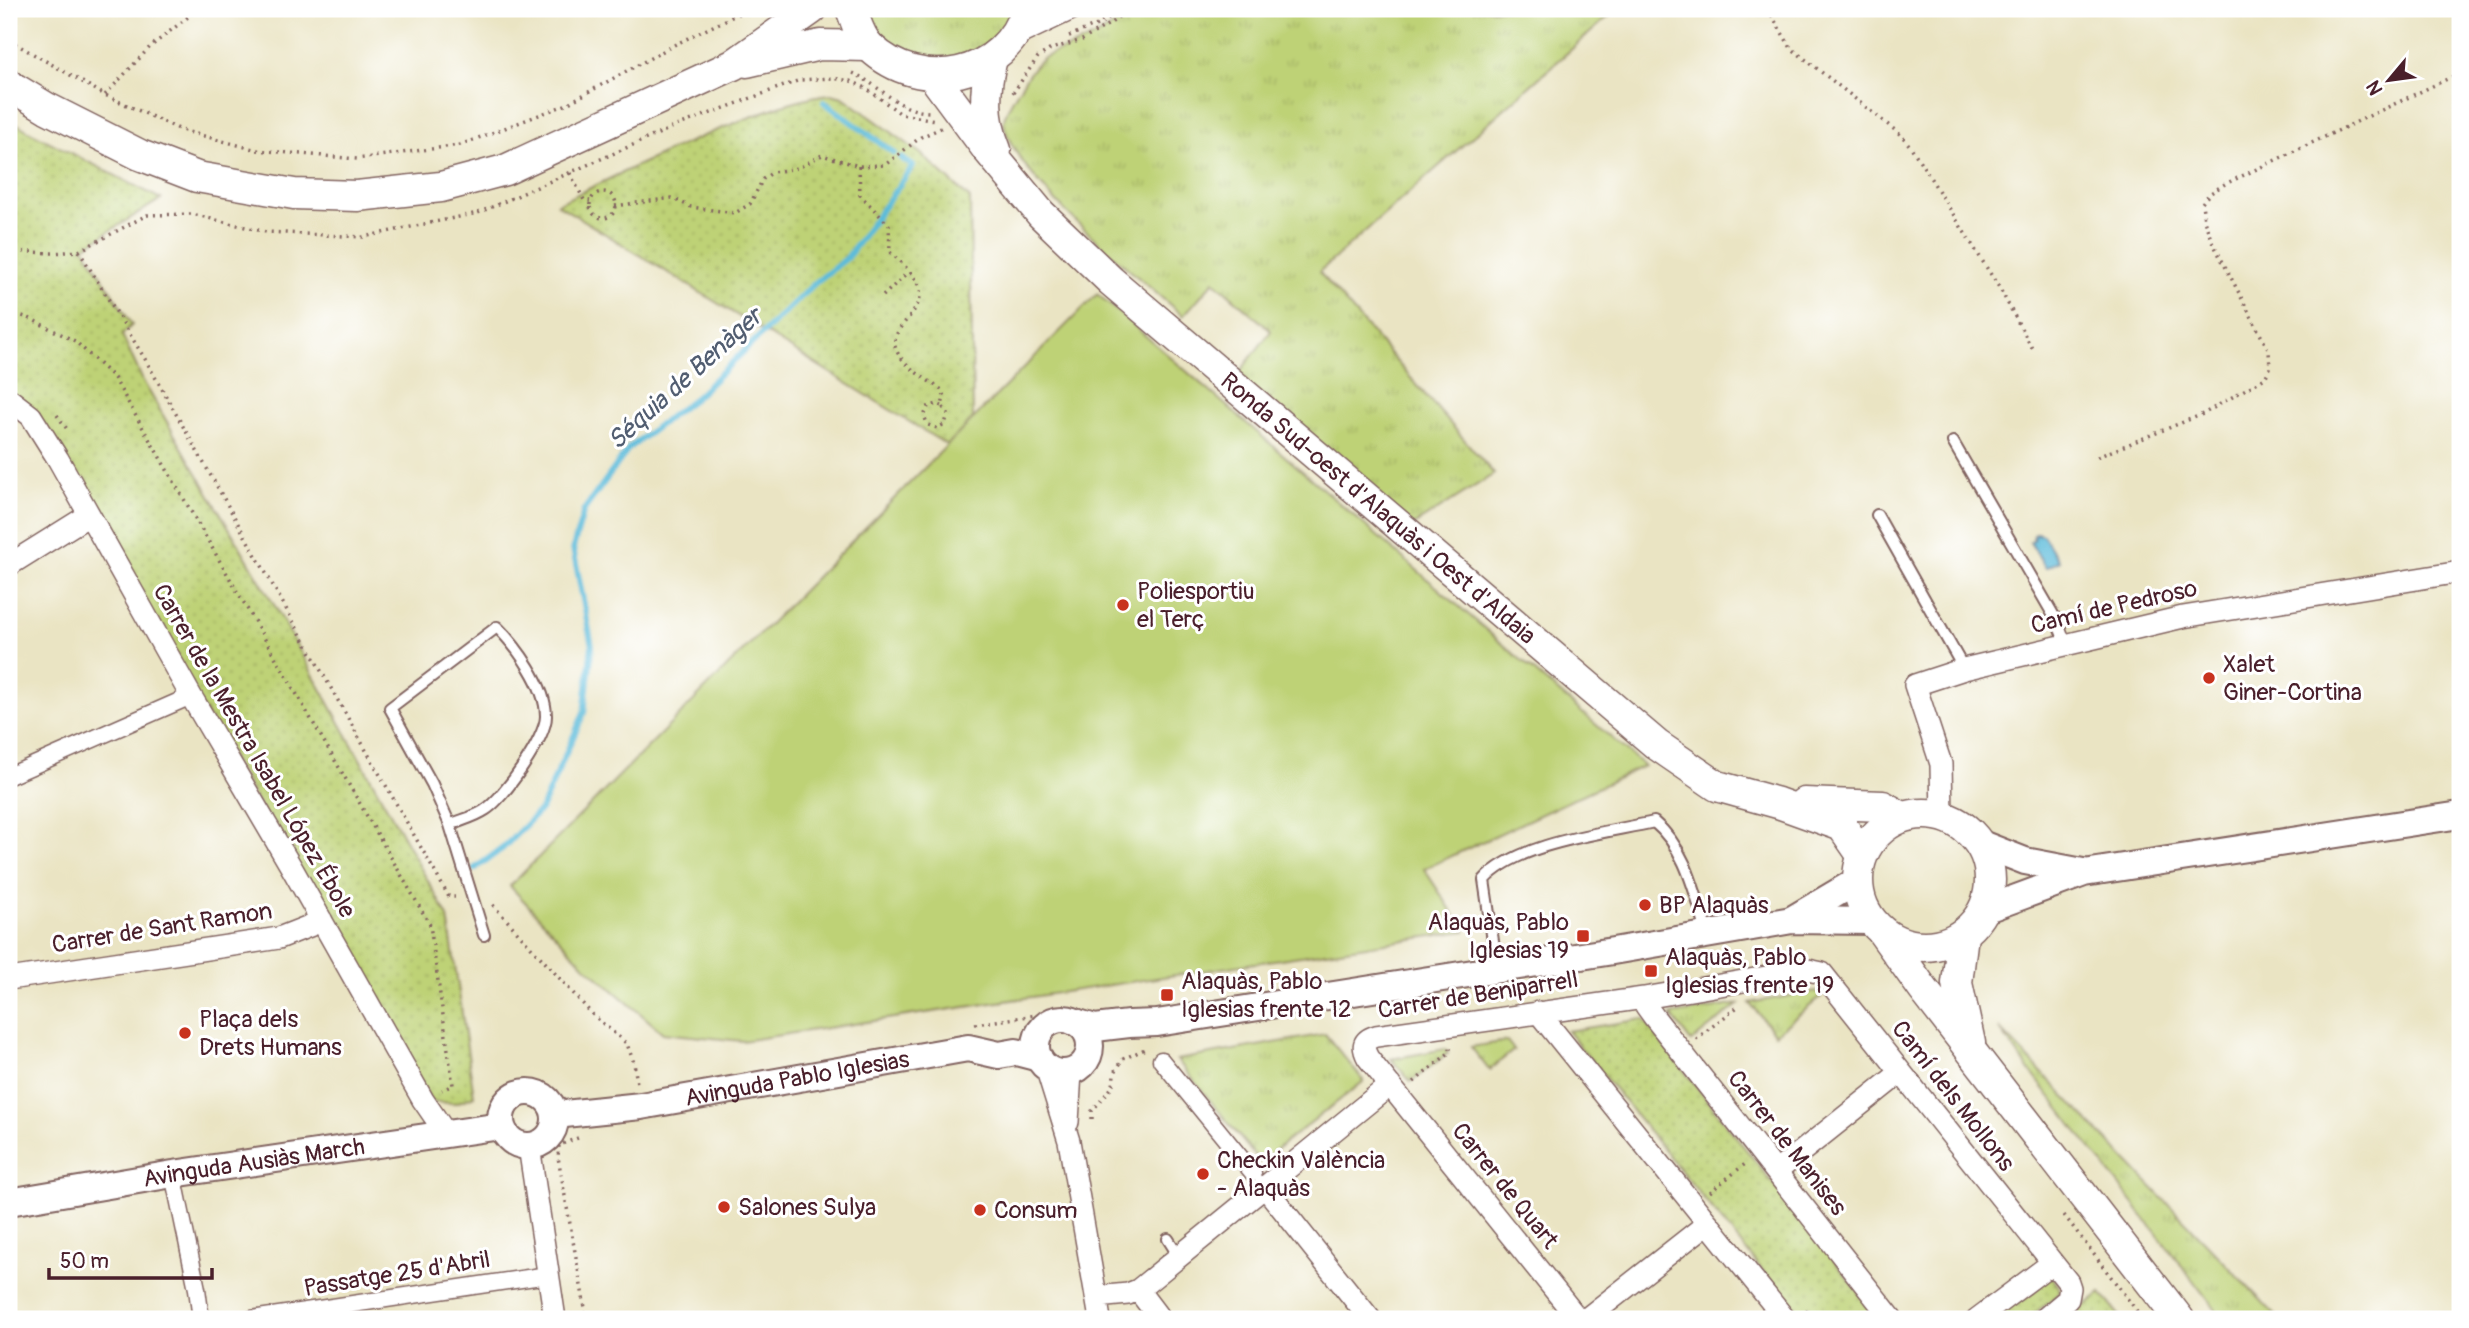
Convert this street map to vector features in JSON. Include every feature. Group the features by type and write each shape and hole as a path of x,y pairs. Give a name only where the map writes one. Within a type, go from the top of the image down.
{"main road":[{"path":"9,85 140,155 197,177 294,194 357,196 440,187 505,170 733,65 812,9"},
{"path":"851,9 868,46"},
{"path":"962,116 986,82 1002,48 1026,9"},
{"path":"733,65 820,45 868,46 908,70 933,76 964,72 1002,48"},
{"name":"Ronda Sud-oest d'Alaquàs i Oest d'Aldaia","path":"933,76 1041,214 1111,281 1657,745 1717,786 1778,803 1842,826 1860,868"},
{"name":"Ronda Sud-oest d'Alaquàs i Oest d'Aldaia","path":"1778,803 1884,806 1902,817"},
{"path":"1877,927 1923,947 1963,935 1975,924 1984,910 1991,876 1979,843 1963,826 1942,816 1922,813 1902,817 1878,832 1860,868 1861,902 1877,927 1923,989 2179,1319"},
{"path":"1963,935 1957,983 1972,1050"}],"street":[{"path":"1002,48 1072,9"},
{"name":"Carrer de la Mestra Isabel López Ébole","path":"9,399 31,416 58,459 423,1100 447,1135"},
{"path":"9,565 89,515"},
{"name":"Camí de Pedroso","path":"1942,816 1941,764 1915,685 1964,669 2188,616 2460,572"},
{"path":"9,776 191,696"},
{"path":"1984,910 2084,873 2460,815"},
{"path":"1979,843 2025,862 2084,873"},
{"path":"1792,920 1860,868"},
{"path":"968,1048 997,1046 1060,1022 1095,1028 1157,1023 1792,920 1877,927"},
{"name":"Carrer de Sant Ramon","path":"9,979 279,938 322,921"},
{"name":"Carrer de Beniparrell","path":"1400,1086 1364,1051 1363,1044 1370,1038 1808,971"},
{"name":"Camí dels Mollons","path":"1808,971 1816,971 1826,976 1900,1073 2068,1282 2069,1295 2066,1302 2044,1319"},
{"name":"Carrer de Manises","path":"1644,998 1654,1017 1892,1319"},
{"path":"1538,1012 1785,1319"},
{"path":"1090,1046 1085,1031 1060,1022 1042,1030 1035,1044 1052,1066 1069,1141 1100,1319"},
{"path":"1052,1066 1085,1062 1090,1046 1106,1032 1129,1024"},
{"name":"Avinguda Pablo Iglesias","path":"555,1115 642,1106 968,1048 999,1055 1016,1052 1052,1066"},
{"path":"1161,1060 1370,1319"},
{"path":"1777,1171 1900,1073"},
{"path":"1096,1297 1128,1294 1138,1290 1258,1180 1400,1086"},
{"name":"Carrer de Quart","path":"1400,1086 1578,1319"},
{"path":"522,1092 537,1093 549,1101 555,1115 549,1136 540,1143 529,1146 512,1141 502,1126 503,1107 509,1099 522,1092"},
{"name":"Avinguda Ausiàs March","path":"9,1202 173,1174 502,1126"},
{"path":"529,1146 555,1319"},
{"path":"173,1174 201,1319"},
{"path":"1586,1319 1708,1223"},
{"path":"1977,1319 2052,1263"},
{"name":"Passatge 25 d'Abril","path":"252,1319 548,1275"},
{"path":"1138,1290 1160,1319"}],"lane":[{"path":"1953,442 2058,623 2066,645"},
{"path":"1877,515 1964,669"},
{"path":"450,825 486,809 522,769 546,718 544,701 536,681 516,645 497,627 390,708 432,784 450,825 484,935"},
{"path":"1497,968 1484,880 1492,871 1509,860 1548,845 1654,822 1667,833 1686,868 1707,935"},
{"path":"1167,1265 1175,1250 1168,1239"}],"path":[{"path":"105,95 150,47 198,9"},
{"path":"9,40 105,95 181,130 257,150 357,159 460,145 565,105 674,45 748,9"},
{"path":"1060,38 1085,31 1121,9"},
{"path":"615,206 672,198 691,206 735,213 750,204 763,179 772,172 798,169 822,155 859,166 885,165 921,137 962,116 1001,105 1011,97 1024,73 1038,57 1082,40 1111,23 1128,9"},
{"path":"1768,9 1791,48 1901,135 1911,147 2000,289 2034,352"},
{"path":"2097,457 2203,414 2265,378 2270,368 2269,351 2211,239 2204,220 2202,202 2209,194 2460,73"},
{"path":"832,78 851,81 866,88 901,114 962,116"},
{"path":"859,166 860,195 889,225 890,252 920,287 916,311 901,324 898,331 895,342 898,352 904,361 942,390 942,406 948,414 945,424 937,428 928,425 924,416 928,407 942,406"},
{"path":"570,173 584,200 590,201"},
{"path":"603,192 613,198 615,206 612,214 600,217 591,209 590,201 595,194 603,192"},
{"path":"79,251 145,359 449,897 485,896 593,1016 626,1044 634,1063 642,1106"},
{"path":"883,296 908,272"},
{"path":"9,312 29,318 75,341 114,378 430,925 453,1085 442,1090"},
{"path":"52,410 61,418 67,430"},
{"path":"1689,1044 1741,1003 1742,999"},
{"path":"1400,1086 1450,1052 1450,1044"},
{"path":"558,1157 587,1319"},
{"path":"1703,1198 1753,1158"}],"green space":[{"path":"866,9 1015,9 1002,30 986,47 970,56 952,61 934,61 900,50 874,25"},
{"path":"1134,9 1617,9 1319,272 1494,474 1412,526 1236,377 1271,331 1214,281 1183,316 1080,225 1029,170 1012,145 1004,123 1008,109 1025,80 1044,58 1096,36"},
{"path":"831,94 843,97 920,153 970,199 973,419 947,445 557,204 715,131 784,105"},
{"path":"9,119 161,199 84,247 132,325 122,335 143,381 276,608 448,917 474,1096 456,1103 432,1102 58,459 9,399"},
{"name":"Poliesportiu el Terç","path":"1097,294 1644,766 1424,869 1465,931 742,1041 663,1033 585,966 510,886"},
{"path":"1816,991 1821,997 1775,1034 1750,1003"},
{"path":"1739,1004 1691,1042 1671,1015"},
{"path":"1643,1019 1880,1319 1802,1319 1567,1031"},
{"path":"1999,1028 2279,1319 2223,1319"},
{"path":"1325,1034 1364,1081 1260,1162 1177,1060"},
{"path":"1507,1041 1514,1050 1489,1070 1471,1047"},
{"path":"1445,1049 1448,1053 1411,1082 1391,1059"},
{"path":"2050,1274 2060,1293 2027,1319 1985,1319"},
{"path":"2101,1293 2122,1319 2068,1319"}],"water":[{"path":"2037,533 2043,535 2059,561 2046,568 2030,542"}],"waterway":[{"path":"824,102 894,153"},
{"name":"Séquia de Benàger","path":"474,869 503,848 541,809 584,713 592,646 573,548 584,510 629,448 696,397 816,282 847,258 913,166 901,158"}],"place":[{"name":"Poliesportiu el Terç","path":"1123,605"},
{"name":"Xalet Giner-Cortina","path":"2209,678"},
{"name":"BP Alaquàs","path":"1645,905"},
{"name":"Alaquàs, Pablo Iglesias 19","path":"1583,936"},
{"name":"Alaquàs, Pablo Iglesias frente 19","path":"1651,971"},
{"name":"Alaquàs, Pablo Iglesias frente 12","path":"1167,995"},
{"name":"Plaça dels Drets Humans","path":"185,1033"},
{"name":"Checkin València - Alaquàs","path":"1203,1174"},
{"name":"Salones Sulya","path":"724,1207"},
{"name":"Consum","path":"980,1210"}]}
